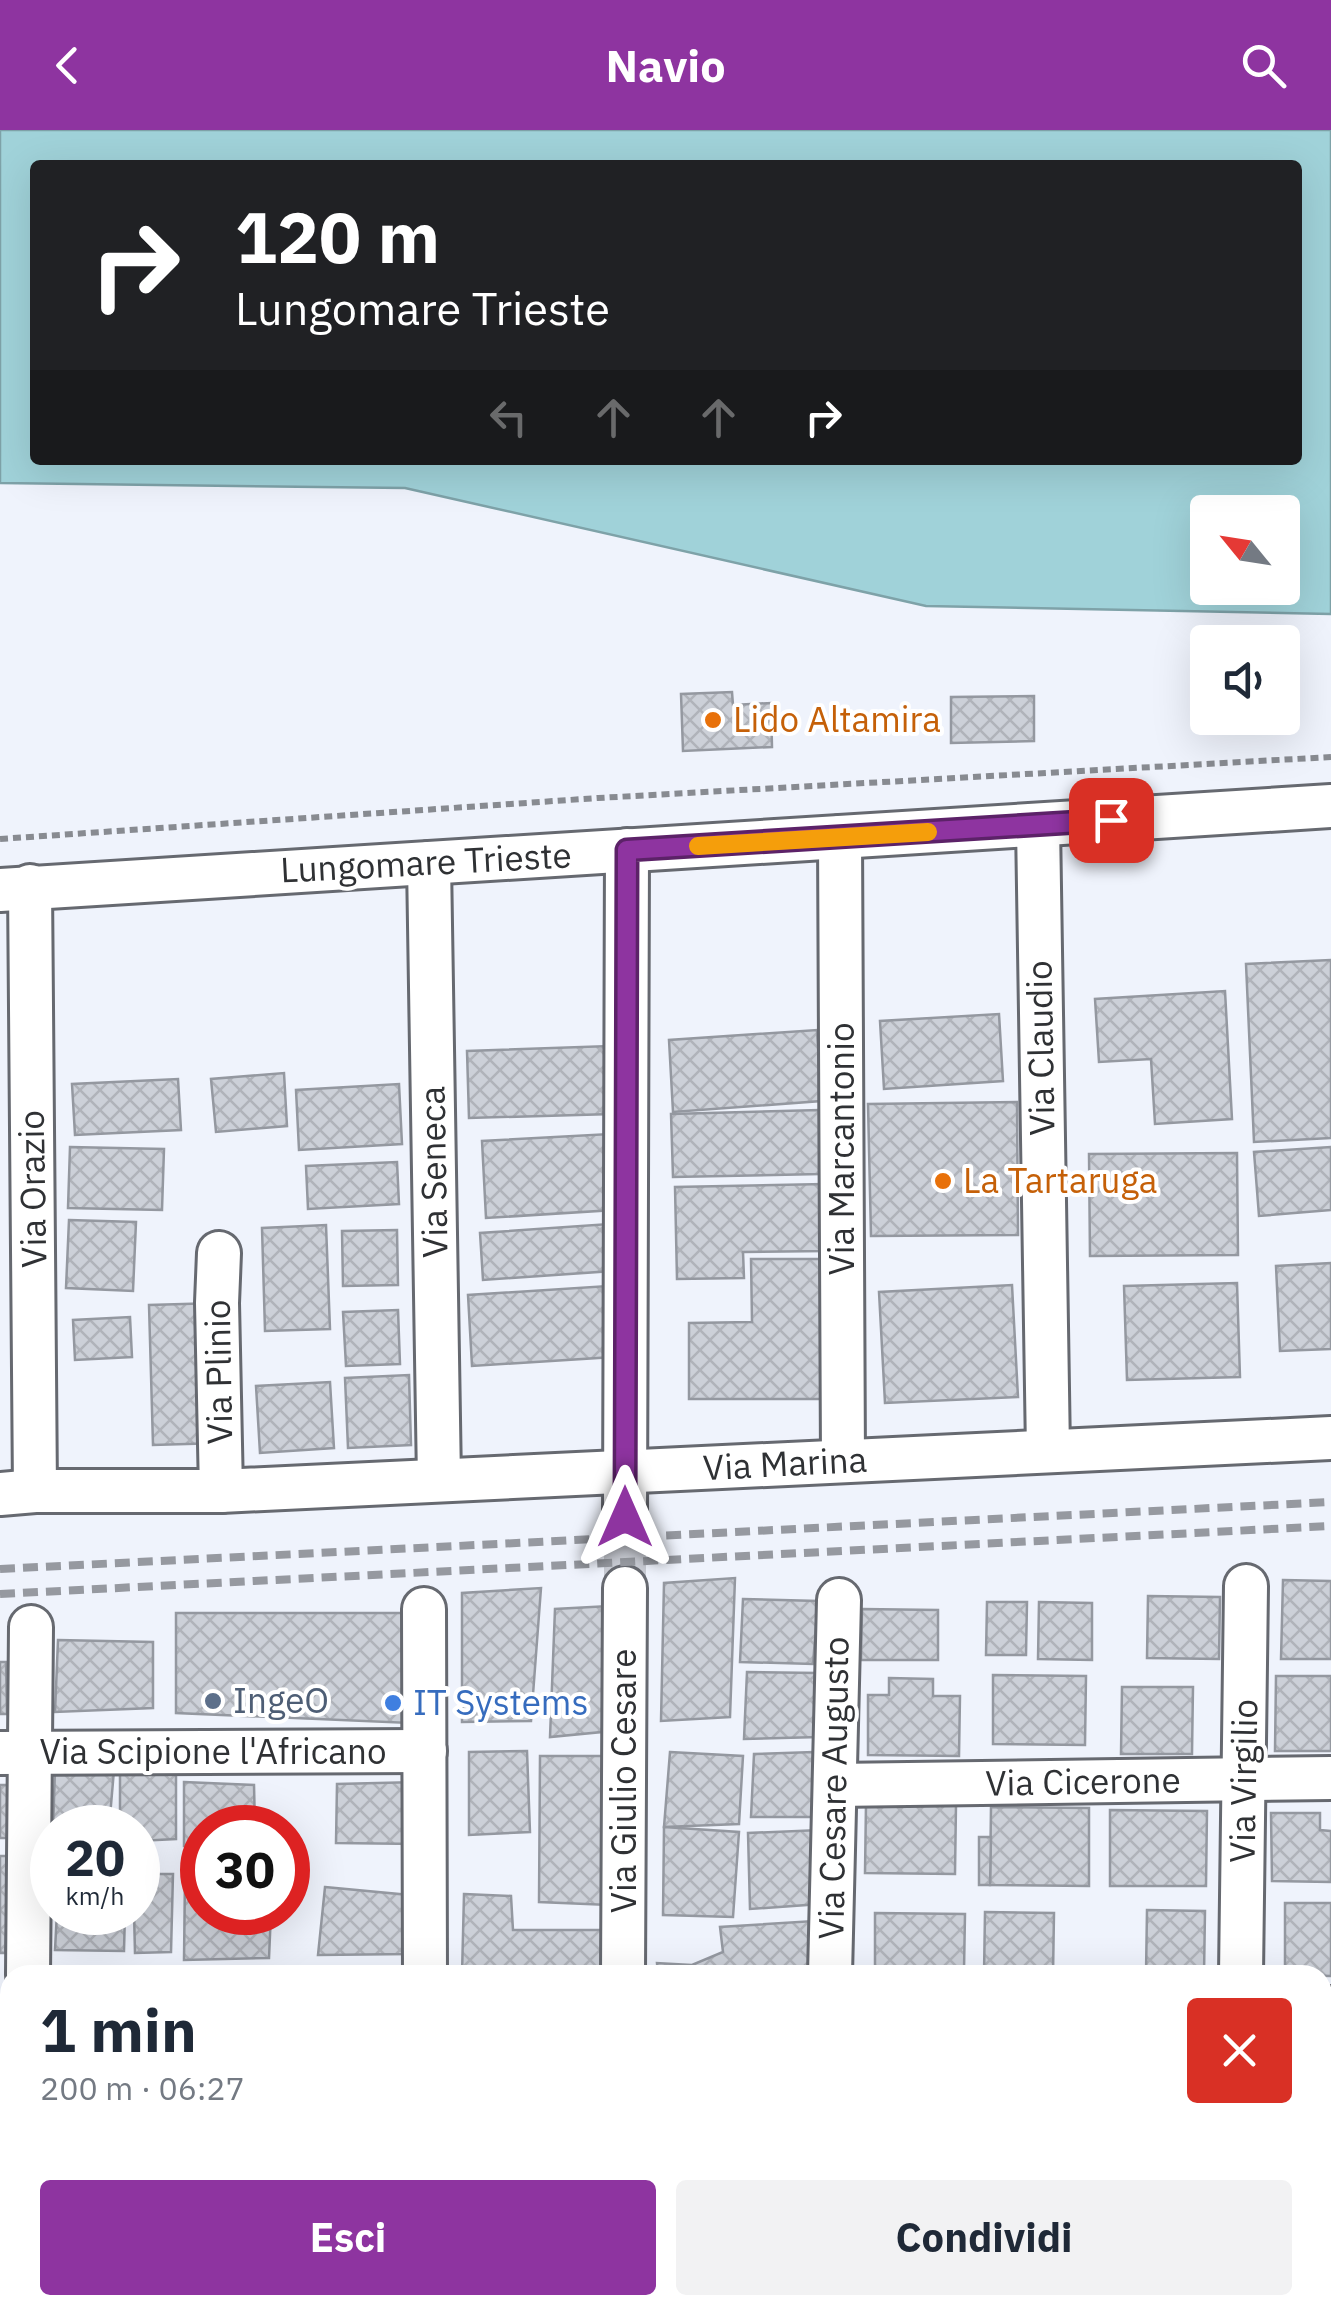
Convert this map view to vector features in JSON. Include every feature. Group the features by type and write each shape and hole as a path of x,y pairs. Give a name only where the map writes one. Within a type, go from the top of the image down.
{"street":[{"name":"Lungomare Trieste","path":"15,888 1331,806"},
{"name":"Via Claudio","path":"1038,825 1048,1452"},
{"name":"Via Marcantonio","path":"840,837 843,1461"},
{"path":"625,1517 627,850"},
{"name":"Via Seneca","path":"429,863 439,1480"},
{"name":"Via Orazio","path":"15,888 18,1493"},
{"name":"Via Plinio","path":"219,1253 221,1491"},
{"name":"Via Marina","path":"18,1493 221,1491 1331,1438"},
{"name":"Via Virgilio","path":"1242,1965 1246,1586"},
{"name":"Via Giulio Cesare","path":"623,1965 625,1588"},
{"name":"Via Cesare Augusto","path":"830,1965 839,1600"},
{"path":"424,1609 425,1965"},
{"path":"27,1965 15,1753 31,1627"},
{"name":"Via Scipione l'Africano","path":"15,1753 425,1751"},
{"name":"Via Cicerone","path":"835,1786 1331,1778"}],"path":[{"name":"Lungomare Trieste","path":"0,838 598,798 1331,757"}],"water":[{"path":"0,130 1331,130 1331,614 926,606 405,488 0,483"}],"building":[{"path":"732,692 733,705 771,703 772,747 683,751 681,694"},
{"path":"1034,696 1034,741 951,743 951,697"},
{"path":"1331,960 1331,1138 1254,1142 1246,964"},
{"path":"1225,991 1232,1119 1155,1124 1151,1059 1099,1062 1095,999"},
{"path":"999,1014 1003,1081 884,1089 880,1021"},
{"path":"817,1030 821,1101 673,1112 669,1040"},
{"path":"610,1046 612,1114 469,1118 467,1051"},
{"path":"284,1073 287,1126 216,1132 211,1079"},
{"path":"178,1079 181,1130 75,1135 72,1084"},
{"path":"399,1084 402,1144 299,1150 296,1090"},
{"path":"1017,1102 1018,1235 871,1236 868,1104"},
{"path":"819,1110 820,1174 673,1177 671,1114"},
{"path":"610,1134 614,1210 486,1218 482,1141"},
{"path":"70,1147 164,1149 162,1210 68,1208"},
{"path":"1331,1147 1331,1210 1259,1216 1254,1152"},
{"path":"1237,1153 1238,1255 1090,1256 1089,1154"},
{"path":"397,1162 399,1204 308,1209 306,1166"},
{"path":"824,1184 825,1251 743,1252 744,1278 677,1279 675,1187"},
{"path":"69,1220 136,1222 133,1291 66,1288"},
{"path":"609,1224 612,1271 483,1280 480,1233"},
{"path":"326,1225 330,1329 265,1331 262,1228"},
{"path":"397,1230 398,1285 343,1286 342,1231"},
{"path":"751,1259 825,1259 826,1399 689,1399 689,1323 752,1322"},
{"path":"1331,1263 1331,1349 1280,1351 1276,1266"},
{"path":"1237,1283 1240,1377 1127,1380 1124,1286"},
{"path":"1012,1285 1018,1397 885,1403 879,1292"},
{"path":"608,1286 613,1357 472,1366 468,1295"},
{"path":"217,1303 221,1443 153,1445 149,1305"},
{"path":"398,1310 400,1364 346,1366 343,1312"},
{"path":"130,1317 132,1357 75,1360 73,1320"},
{"path":"409,1375 411,1445 348,1448 345,1378"},
{"path":"330,1382 334,1448 260,1453 256,1386"},
{"path":"735,1578 730,1717 661,1721 664,1583"},
{"path":"1283,1580 1331,1581 1331,1659 1281,1659"},
{"path":"541,1588 531,1721 462,1722 462,1593"},
{"path":"1148,1596 1220,1597 1219,1659 1147,1658"},
{"path":"743,1599 818,1601 813,1664 740,1662"},
{"path":"987,1602 1027,1602 1026,1655 986,1655"},
{"path":"1039,1602 1092,1603 1092,1660 1038,1659"},
{"path":"609,1606 612,1731 550,1737 555,1609"},
{"path":"862,1609 938,1610 938,1660 861,1660"},
{"path":"176,1613 408,1613 410,1723 176,1713"},
{"path":"58,1640 153,1642 153,1708 55,1712"},
{"path":"0,1662 6,1662 7,1714 0,1714"},
{"path":"747,1672 818,1673 819,1737 744,1739"},
{"path":"993,1675 1086,1676 1085,1745 993,1744"},
{"path":"1276,1676 1331,1676 1331,1751 1275,1751"},
{"path":"889,1678 933,1679 933,1696 960,1696 959,1756 868,1755 868,1695 889,1695"},
{"path":"1122,1687 1193,1687 1192,1754 1121,1754"},
{"path":"527,1751 530,1832 469,1835 469,1752"},
{"path":"670,1752 743,1756 739,1824 664,1827"},
{"path":"813,1752 816,1817 751,1817 754,1754"},
{"path":"540,1756 606,1756 609,1905 539,1902"},
{"path":"55,1770 114,1770 111,1805 54,1805"},
{"path":"120,1770 176,1770 176,1839 160,1840 160,1805 120,1805"},
{"path":"184,1782 254,1785 254,1805 184,1805"},
{"path":"418,1782 418,1844 336,1843 337,1784"},
{"path":"0,1785 9,1785 12,1838 0,1838"},
{"path":"866,1804 956,1804 955,1874 865,1873"},
{"path":"991,1807 1089,1808 1089,1886 990,1885"},
{"path":"1110,1810 1207,1811 1206,1886 1110,1886"},
{"path":"1271,1813 1320,1813 1320,1830 1331,1831 1331,1882 1272,1881"},
{"path":"664,1827 739,1832 733,1917 663,1915"},
{"path":"820,1830 820,1904 750,1909 748,1833"},
{"path":"979,1837 991,1837 990,1885 979,1885"},
{"path":"0,1856 10,1856 5,1953 0,1953"},
{"path":"160,1874 173,1874 171,1952 135,1953 135,1935 160,1935"},
{"path":"325,1887 409,1895 411,1954 318,1955"},
{"path":"464,1894 511,1896 513,1930 612,1930 610,1965 462,1965"},
{"path":"1285,1903 1331,1903 1331,1965 1285,1965"},
{"path":"1147,1910 1205,1911 1204,1965 1146,1965"},
{"path":"985,1912 1054,1913 1053,1965 984,1965"},
{"path":"875,1913 965,1914 964,1965 875,1965"},
{"path":"814,1921 812,1965 692,1965 723,1952 720,1927"},
{"path":"56,1935 124,1935 124,1951 55,1950"},
{"path":"184,1935 270,1935 269,1958 184,1960"}],"tunnel":[{"path":"625,1517 625,1588"}],"railway":[{"path":"0,1569 1331,1502"},
{"path":"0,1594 1331,1526"}],"slow traffic":[{"path":"698,846 928,832"}],"place":[{"name":"Lido Altamira","path":"713,720"},
{"name":"La Tartaruga","path":"943,1181"},
{"name":"IngeO","path":"213,1701"},
{"name":"IT Systems","path":"393,1703"}],"route":[{"path":"625,1517 627,850 1111,820"}]}
